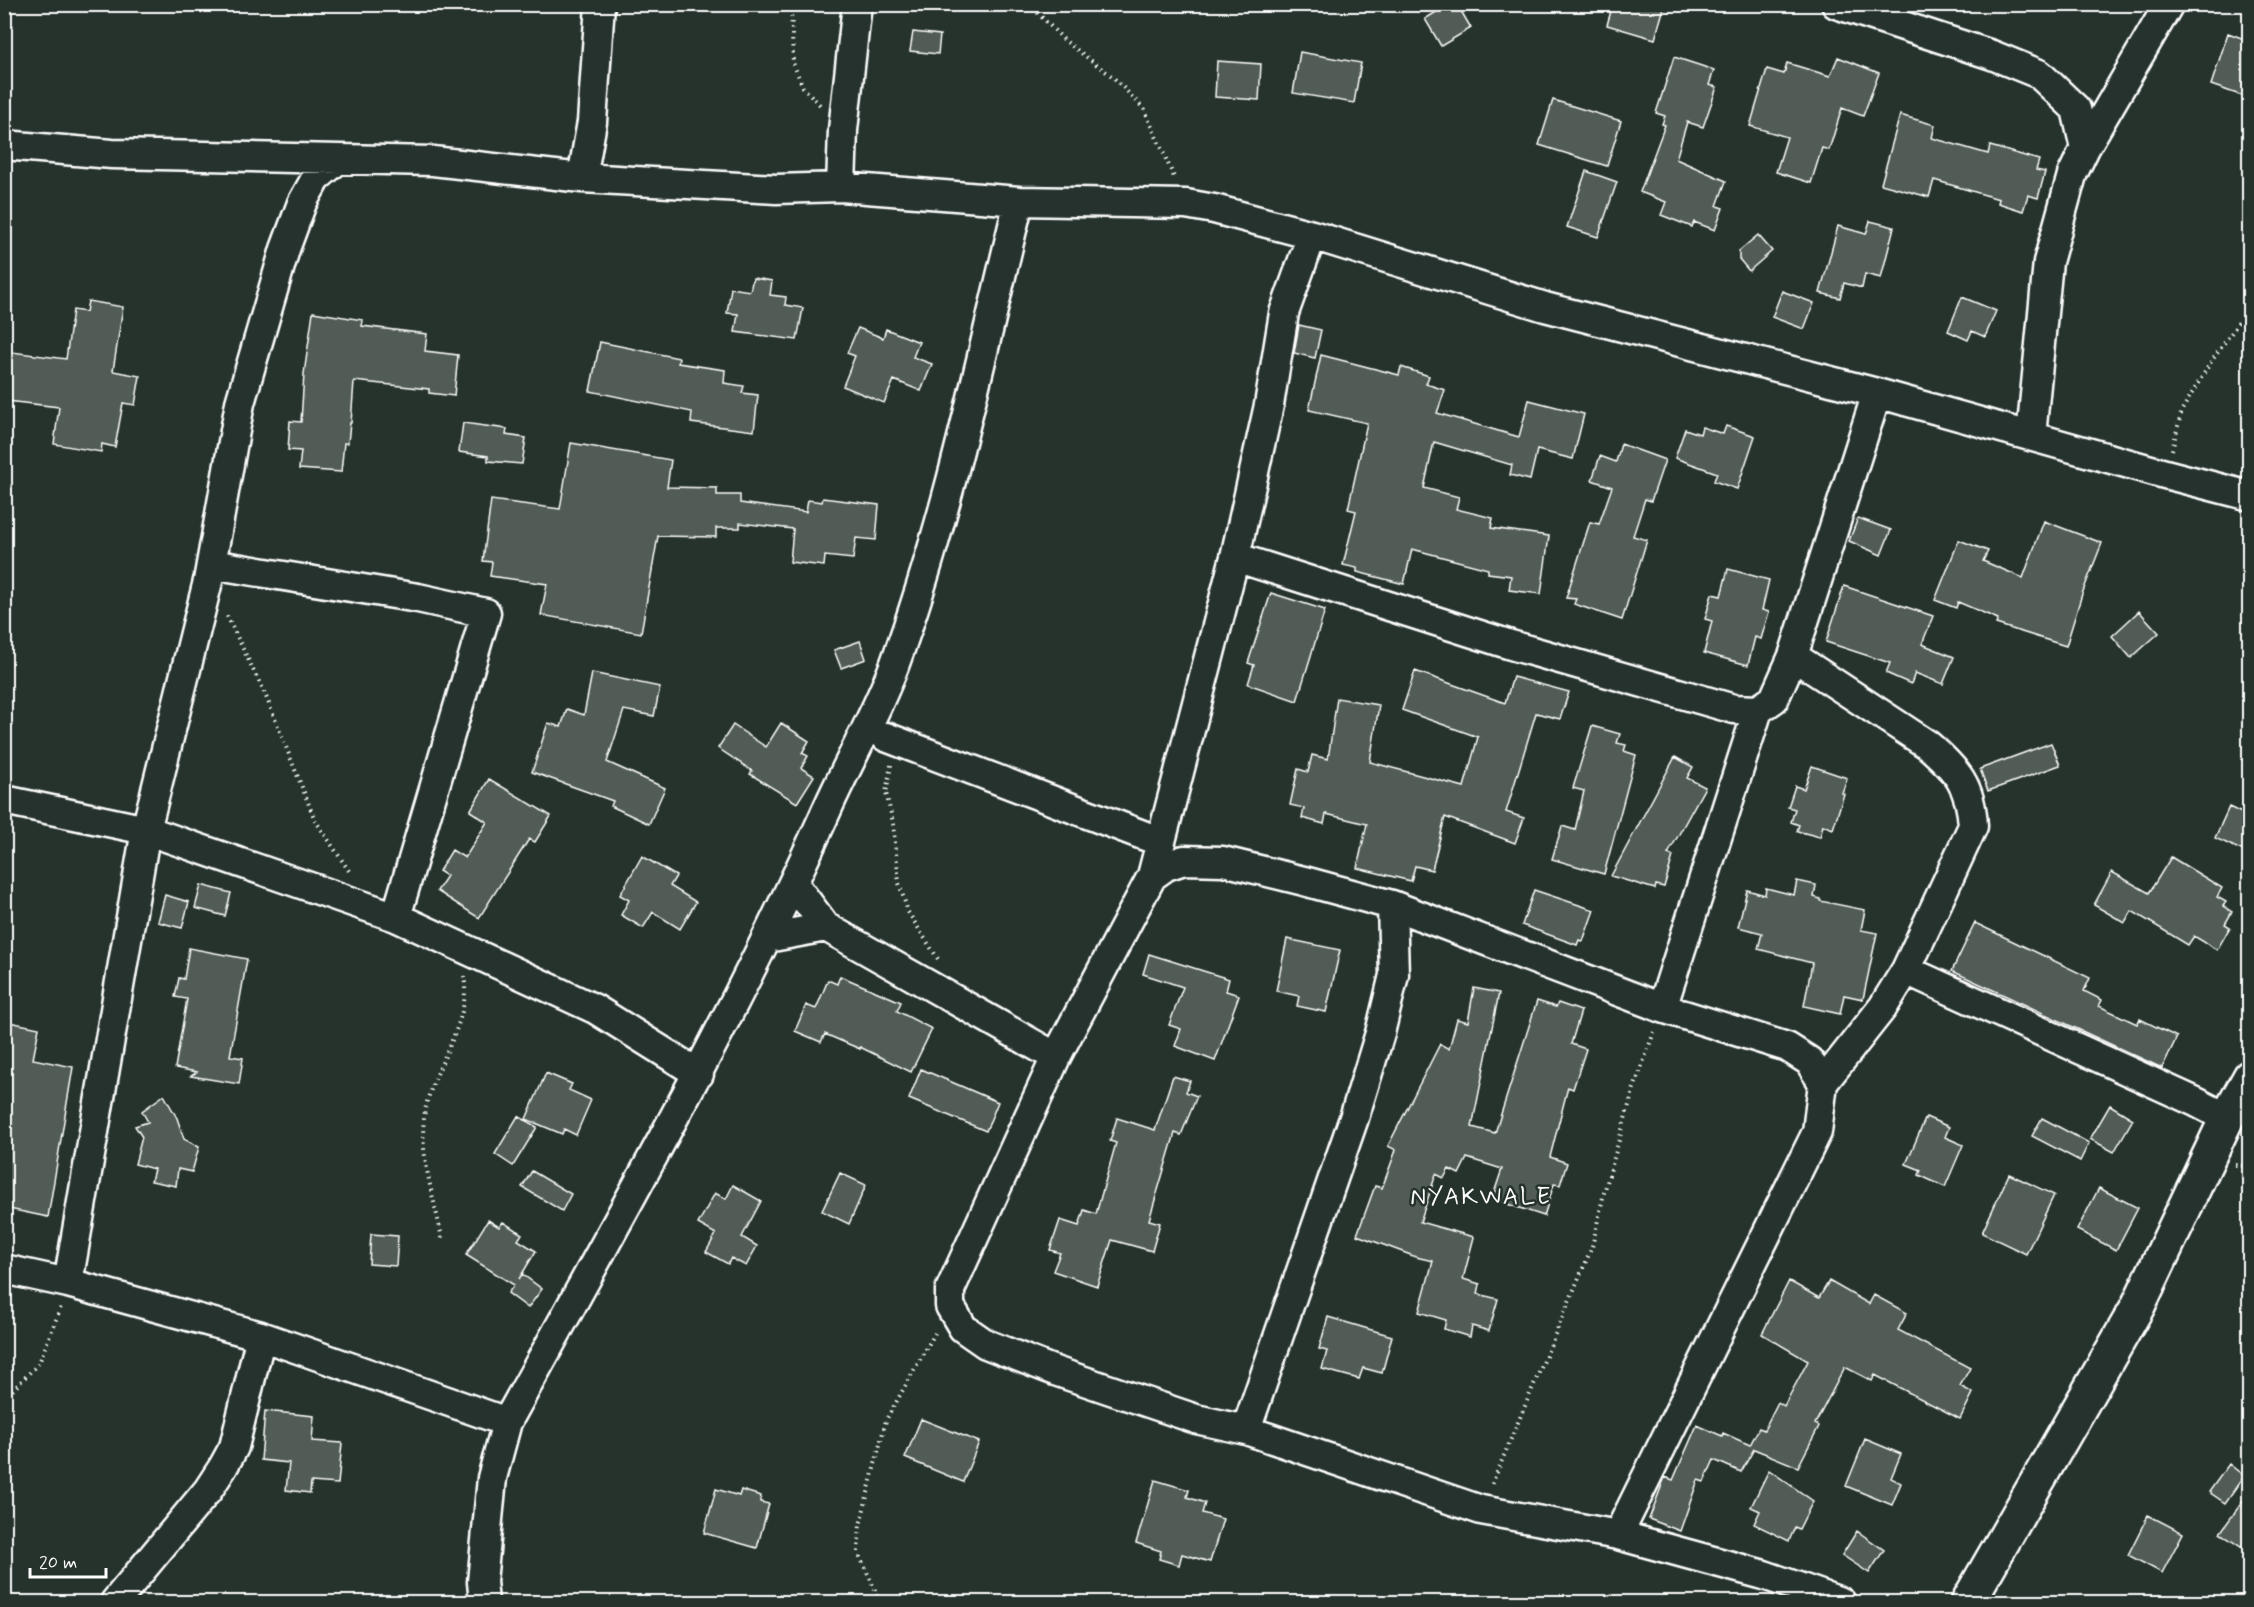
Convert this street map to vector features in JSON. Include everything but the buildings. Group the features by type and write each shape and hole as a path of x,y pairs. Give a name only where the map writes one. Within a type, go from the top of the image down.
{"street":[{"path":"582,178 592,122 600,4"},
{"path":"841,187 843,130 857,4"},
{"path":"1836,4 1992,55 2039,74 2076,109 2085,148"},
{"path":"2031,436 2048,262 2072,175 2085,148 2169,4"},
{"path":"4,145 112,154 433,161 582,178 776,189 841,187 1019,201 1186,204 1215,209 1312,235 1545,307 1877,393 2250,496"},
{"path":"69,1283 146,830 210,572 240,403 285,249 302,203 316,178 337,160"},
{"path":"484,1602 482,1581 492,1478 507,1422 699,1074 794,884 836,790 860,744 893,666 942,515 1019,201"},
{"path":"1312,235 1284,313 1269,405 1234,557 1152,876 1056,1057 950,1290 950,1306 963,1328 986,1344 1055,1371 1196,1419 1246,1430 1481,1510 1618,1535 1764,1575 1841,1602"},
{"path":"1234,557 1511,645 1734,709 1758,710 1774,699 1793,656 1877,393"},
{"path":"210,572 418,598 486,613 396,917"},
{"path":"1618,1535 1817,1132 1823,1083 1883,1007 1906,970 1973,826 1972,804 1965,787 1947,762 1928,745 1793,656"},
{"path":"1662,1008 1758,710"},
{"path":"886,737 1161,842"},
{"path":"4,800 146,830 396,917 595,1009 699,1074"},
{"path":"1152,876 1166,866 1184,860 1223,861 1392,905 1662,1008 1787,1047 1809,1061 1823,1083"},
{"path":"794,884 826,927 1056,1057"},
{"path":"1246,1430 1354,1118 1380,1032 1394,975 1392,905"},
{"path":"768,938 826,927"},
{"path":"1906,970 2227,1118"},
{"path":"1968,1602 2138,1306 2227,1118 2250,1077"},
{"path":"4,1269 69,1283 261,1336 507,1422"},
{"path":"115,1602 208,1490 224,1467 234,1447 261,1336"}],"path":[{"path":"791,4 793,63 803,87 843,130"},
{"path":"1029,4 1064,40 1113,77 1144,110 1186,204"},
{"path":"2165,474 2182,410 2209,365 2250,306"},
{"path":"210,572 265,694 315,820 349,872"},
{"path":"886,737 892,756 886,793 899,883 908,912 940,962 945,995"},
{"path":"442,1238 427,1165 423,1131 433,1083 455,1033 466,991 458,946"},
{"path":"1481,1510 1592,1247 1604,1193 1633,1092 1662,1008"},
{"path":"4,1399 39,1363 69,1283"},
{"path":"878,1602 858,1551 863,1515 886,1420 950,1306"}],"district":[{"name":"NYAKWALE","path":"1481,1196"}]}
